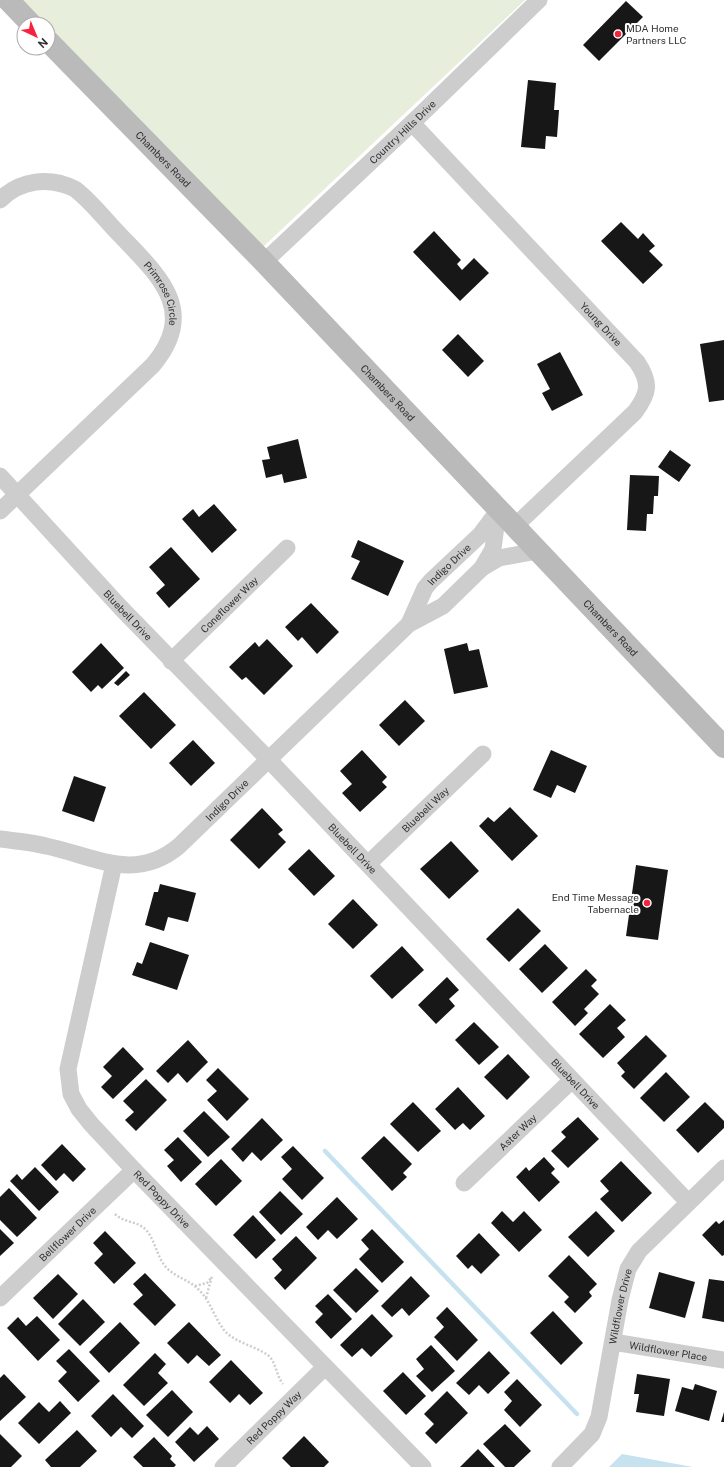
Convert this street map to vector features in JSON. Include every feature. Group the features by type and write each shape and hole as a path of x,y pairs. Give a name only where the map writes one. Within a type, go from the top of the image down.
{"street":[{"path":"8,0 23,16"},
{"name":"Country Hills Drive","path":"264,262 412,123 539,0"},
{"name":"Chambers Road","path":"56,49 264,262 724,747"},
{"name":"Young Drive","path":"412,123 637,362 646,379 646,392 635,412 514,526"},
{"name":"Primrose Circle","path":"0,200 17,188 38,182 57,182 75,189 157,274 166,287 172,312 172,325 168,342 153,365 0,511"},
{"path":"0,476 17,495"},
{"name":"Bluebell Drive","path":"17,495 171,661 269,760 688,1202"},
{"path":"482,568 493,549 498,510"},
{"name":"Indigo Drive","path":"410,624 425,588 431,580 480,535 498,510"},
{"name":"Coneflower Way","path":"171,661 287,548"},
{"path":"482,568 499,558 537,551"},
{"name":"Indigo Drive","path":"0,840 45,845 114,864 144,864 162,859 179,846 410,624 442,606 482,568"},
{"name":"Bluebell Way","path":"368,864 483,754"},
{"name":"Red Poppy Drive","path":"114,864 68,1069 71,1094 79,1109 91,1124 134,1170 423,1467"},
{"name":"Aster Way","path":"464,1183 572,1080"},
{"name":"Wildflower Drive","path":"560,1467 592,1434 596,1425 620,1300 628,1269 639,1251 724,1168"},
{"name":"Bellflower Drive","path":"0,1298 134,1170"},
{"name":"Wildflower Place","path":"613,1342 724,1360"},
{"name":"Red Poppy Way","path":"223,1467 326,1367"}],"path":[{"path":"115,1214 119,1218 143,1227 148,1232 161,1261 166,1268 172,1274 194,1286 206,1298 225,1330 235,1338 263,1352 274,1362 279,1379 283,1384"},
{"path":"194,1286 207,1283 212,1276 206,1298"}],"green space":[{"path":"5,0 525,0 263,247 56,51 56,16 21,16"}],"water":[{"path":"622,1454 693,1467 609,1467"}],"building":[{"path":"626,1 643,17 599,61 583,45"},
{"path":"528,80 556,83 554,110 559,110 557,137 546,136 545,149 521,147"},
{"path":"621,222 638,239 643,233 655,246 649,251 663,265 643,284 601,241"},
{"path":"434,231 461,260 457,264 462,270 474,258 489,273 460,301 413,252"},
{"path":"458,334 484,361 468,377 442,350"},
{"path":"724,340 724,400 709,402 700,344"},
{"path":"560,352 583,395 552,411 542,393 550,389 537,364"},
{"path":"298,439 307,478 284,483 282,474 266,478 262,460 270,459 267,447"},
{"path":"670,450 691,465 679,482 658,467"},
{"path":"630,475 659,476 658,496 654,496 653,514 647,514 646,531 627,530"},
{"path":"214,504 237,530 212,553 182,519 193,509 199,517"},
{"path":"358,540 404,561 388,596 351,579 360,561 351,557"},
{"path":"171,547 200,579 169,608 156,593 165,585 149,567"},
{"path":"311,603 339,632 317,654 302,637 298,641 285,627"},
{"path":"267,639 293,666 264,695 246,677 242,680 229,667 255,642 259,647"},
{"path":"101,643 124,668 102,689 98,685 91,692 72,672"},
{"path":"467,643 469,651 479,649 488,687 454,694 444,649"},
{"path":"126,671 130,675 118,686 114,683"},
{"path":"144,692 176,725 151,749 119,716"},
{"path":"405,700 425,721 399,746 379,725"},
{"path":"193,740 215,763 191,786 169,763"},
{"path":"362,750 387,777 382,782 387,787 360,812 342,793 352,784 340,771"},
{"path":"551,750 587,766 575,793 557,785 551,798 533,790"},
{"path":"74,776 106,787 94,822 62,811"},
{"path":"510,807 538,836 512,861 479,826 488,817 494,822"},
{"path":"262,808 283,830 278,834 286,842 259,869 230,840"},
{"path":"451,841 479,871 449,899 420,869"},
{"path":"309,849 335,876 314,896 288,869"},
{"name":"End Time Message Tabernacle","path":"636,865 668,870 658,940 626,936"},
{"path":"160,884 196,893 188,922 168,917 164,931 145,925 154,892 158,892"},
{"path":"353,899 378,925 353,949 328,924"},
{"path":"518,908 541,931 509,962 486,939"},
{"path":"150,942 189,955 177,990 132,975 137,962 142,964"},
{"path":"545,944 568,968 542,993 519,969"},
{"path":"402,946 424,970 392,999 370,976"},
{"path":"586,969 597,980 591,986 599,994 584,1009 588,1013 575,1026 552,1002"},
{"path":"447,977 459,990 449,999 455,1006 436,1024 418,1005"},
{"path":"610,1004 626,1020 617,1028 625,1037 603,1058 579,1034"},
{"path":"474,1022 499,1047 479,1065 455,1040"},
{"path":"646,1035 667,1056 634,1089 621,1076 625,1072 617,1063"},
{"path":"188,1040 208,1062 187,1083 178,1073 168,1083 156,1071"},
{"path":"123,1047 144,1069 113,1099 101,1087 112,1076 103,1067"},
{"path":"508,1054 530,1077 507,1100 484,1077"},
{"path":"218,1068 249,1099 227,1121 207,1100 217,1091 206,1080"},
{"path":"666,1072 690,1097 664,1122 640,1098"},
{"path":"146,1079 167,1100 136,1131 125,1120 134,1112 123,1101"},
{"path":"458,1087 485,1116 470,1130 463,1123 455,1130 435,1109"},
{"path":"413,1102 441,1131 418,1152 390,1124"},
{"path":"705,1102 724,1121 724,1128 698,1153 676,1130"},
{"path":"204,1111 230,1137 208,1157 183,1131"},
{"path":"578,1117 599,1139 568,1168 551,1151 566,1137 561,1132"},
{"path":"262,1118 283,1140 261,1161 252,1152 243,1162 231,1149"},
{"path":"384,1136 412,1164 403,1173 407,1177 392,1191 361,1158"},
{"path":"178,1137 202,1162 181,1182 167,1166 174,1160 164,1150"},
{"path":"62,1144 86,1169 73,1182 64,1173 56,1181 41,1165"},
{"path":"293,1146 324,1178 302,1200 282,1179 292,1169 281,1157"},
{"path":"544,1157 555,1169 551,1173 560,1182 539,1202 516,1177 526,1167 529,1171"},
{"path":"221,1159 242,1181 216,1206 195,1184"},
{"path":"621,1161 652,1193 622,1222 600,1199 609,1191 600,1181"},
{"path":"35,1167 59,1192 39,1211 10,1181 17,1174 22,1180"},
{"path":"9,1188 37,1218 17,1237 0,1220 0,1197"},
{"path":"280,1191 303,1214 281,1235 259,1212"},
{"path":"337,1197 358,1219 337,1239 328,1230 318,1240 306,1227"},
{"path":"502,1211 513,1222 524,1211 542,1230 519,1252 491,1223"},
{"path":"596,1211 615,1231 588,1257 568,1237"},
{"path":"253,1215 276,1240 256,1259 233,1235"},
{"path":"724,1220 724,1255 722,1256 702,1235 716,1221 719,1224"},
{"path":"0,1229 14,1243 0,1256"},
{"path":"372,1229 404,1262 382,1283 359,1259 369,1249 361,1240"},
{"path":"105,1231 136,1263 114,1284 94,1263 103,1254 93,1243"},
{"path":"479,1233 500,1255 481,1274 472,1265 468,1269 456,1256"},
{"path":"296,1236 317,1258 285,1290 274,1278 282,1270 272,1259"},
{"path":"569,1255 597,1284 589,1292 592,1296 575,1313 564,1302 569,1297 548,1276"},
{"path":"356,1268 379,1291 356,1313 333,1290"},
{"path":"659,1272 695,1282 685,1318 649,1308"},
{"path":"145,1273 176,1305 155,1326 133,1304 143,1295 133,1284"},
{"path":"58,1274 78,1294 53,1319 33,1298"},
{"path":"411,1276 430,1296 409,1316 402,1308 392,1317 381,1306"},
{"path":"709,1279 724,1281 724,1322 702,1318"},
{"path":"328,1294 352,1319 331,1339 315,1322 323,1314 315,1306"},
{"path":"83,1299 105,1322 80,1346 58,1324"},
{"path":"447,1307 478,1340 457,1361 434,1337 444,1327 436,1318"},
{"path":"553,1311 583,1343 561,1365 530,1333"},
{"path":"372,1314 393,1336 371,1357 362,1348 352,1357 340,1345"},
{"path":"37,1316 60,1340 38,1361 7,1328 18,1317 26,1326"},
{"path":"120,1322 140,1343 109,1373 89,1352"},
{"path":"189,1322 221,1355 209,1366 197,1355 188,1364 167,1343"},
{"path":"431,1345 455,1371 432,1392 416,1376 424,1369 416,1359"},
{"path":"69,1349 100,1381 78,1402 58,1381 67,1372 56,1361"},
{"path":"489,1351 510,1373 488,1394 479,1385 469,1395 456,1383"},
{"path":"155,1353 166,1364 158,1373 168,1383 144,1406 123,1385"},
{"path":"231,1360 263,1393 250,1405 239,1394 230,1403 209,1382"},
{"path":"403,1372 426,1396 406,1415 383,1391"},
{"path":"4,1374 26,1397 0,1421 0,1378"},
{"path":"637,1374 670,1379 664,1416 636,1412 639,1394 634,1394"},
{"path":"517,1379 542,1405 520,1427 504,1410 512,1401 504,1392"},
{"path":"695,1384 717,1391 709,1421 675,1411 682,1387 693,1390"},
{"path":"172,1390 193,1412 168,1437 146,1415"},
{"path":"447,1391 468,1413 436,1444 425,1433 434,1424 424,1414"},
{"path":"113,1394 144,1426 132,1438 121,1427 111,1437 91,1416"},
{"path":"60,1401 71,1413 39,1444 18,1423 39,1402 49,1412"},
{"path":"724,1412 724,1422 721,1422"},
{"path":"505,1424 531,1451 514,1467 505,1467 483,1444"},
{"path":"207,1426 219,1439 194,1462 175,1442 190,1427 198,1435"},
{"path":"77,1430 97,1451 80,1467 51,1467 45,1460"},
{"path":"0,1434 22,1456 11,1467 0,1467"},
{"path":"304,1436 329,1462 324,1467 291,1467 282,1458"},
{"path":"154,1437 172,1456 170,1459 176,1465 174,1467 143,1467 133,1457"},
{"path":"478,1449 495,1467 460,1467"}],"waterway":[{"path":"325,1151 577,1414"}],"place":[{"name":"MDA Home Partners LLC","path":"618,34"},
{"name":"End Time Message Tabernacle","path":"647,903"}]}
